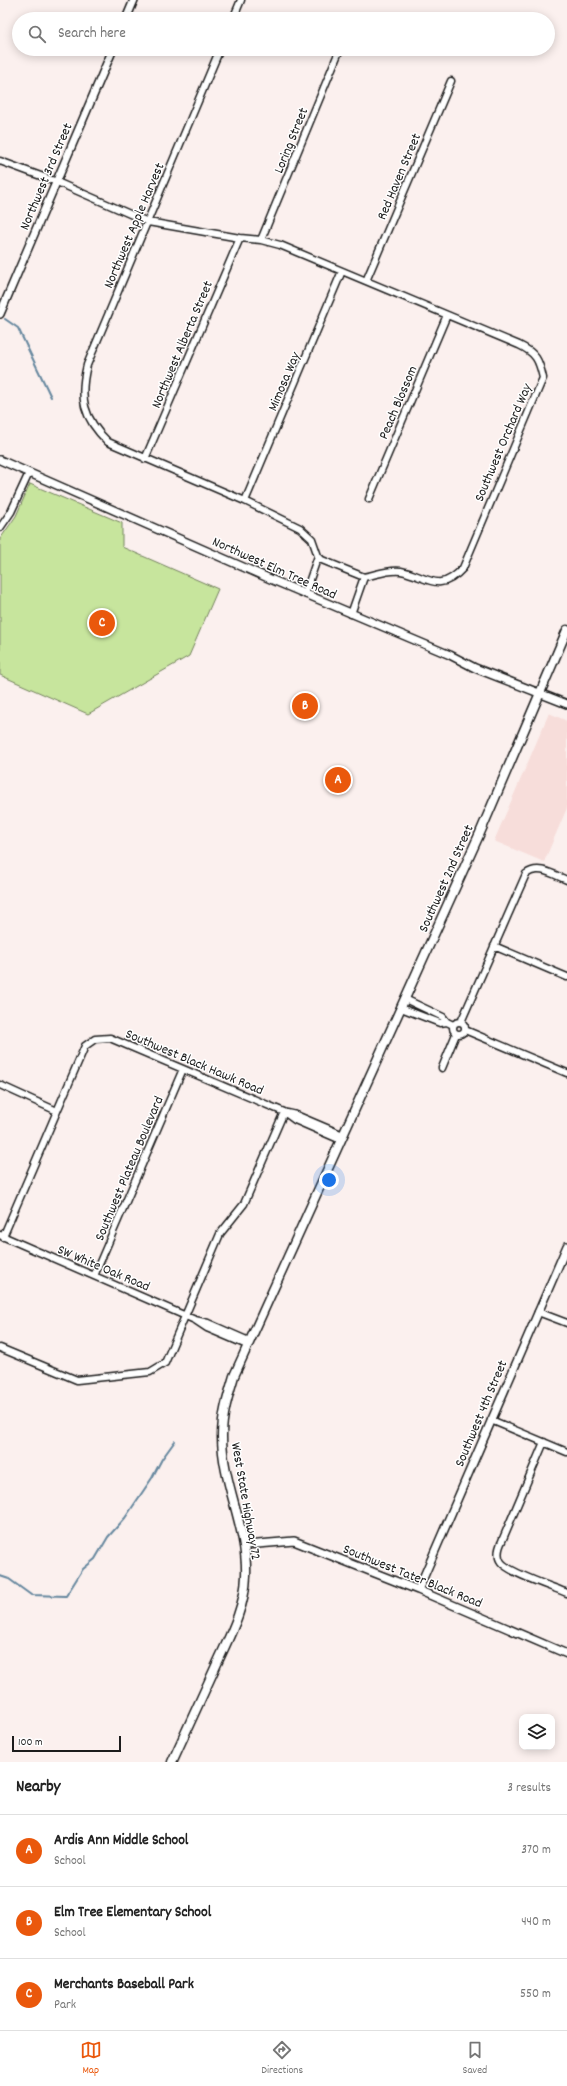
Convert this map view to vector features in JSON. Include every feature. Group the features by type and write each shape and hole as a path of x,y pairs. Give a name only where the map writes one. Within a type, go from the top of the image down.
{"main road":[{"name":"Southwest 2nd Street","path":"342,1137 405,999 567,630"},
{"name":"West State Highway 72","path":"172,1762 237,1617 246,1578 245,1545 225,1463 222,1436 224,1410 228,1394 248,1343 342,1137"}],"street":[{"path":"129,12 134,0"},
{"path":"236,12 241,0"},
{"name":"Northwest 3rd Street","path":"0,314 110,56"},
{"name":"Northwest Apple Harvest","path":"145,459 108,442 92,426 86,413 82,385 87,365 217,56"},
{"name":"Loring Street","path":"262,240 337,56"},
{"name":"Red Haven Street","path":"366,281 451,80"},
{"name":"Southwest Orchard Way","path":"0,161 57,182 148,222 280,244 529,350 540,362 543,378 463,568 455,577 437,583 400,571 386,571 364,577"},
{"name":"Northwest Alberta Street","path":"145,459 240,238"},
{"name":"Mimosa Way","path":"245,501 342,271"},
{"name":"Peach Blossom","path":"369,499 447,315"},
{"path":"145,459 245,501 300,528 312,539 318,556 322,560 364,577 351,614"},
{"name":"Northwest Elm Tree Road","path":"0,460 351,614 450,655 475,668 567,704"},
{"path":"0,528 11,512 29,473"},
{"path":"305,594 318,556"},
{"path":"461,1022 526,874 532,870 538,869 567,880"},
{"path":"494,946 567,977"},
{"path":"405,999 443,1017 450,1024 456,1034"},
{"path":"401,1008 440,1023 450,1024 461,1022"},
{"path":"461,1022 464,1024 465,1030"},
{"path":"456,1034 462,1033 465,1030"},
{"path":"465,1030 567,1073"},
{"path":"442,1068 456,1034"},
{"name":"Southwest Black Hawk Road","path":"57,1111 85,1046 95,1039 110,1038 284,1112 296,1115 342,1137"},
{"name":"Southwest Plateau Boulevard","path":"94,1276 183,1069"},
{"path":"0,1086 57,1111 1,1236"},
{"path":"0,1348 77,1380 150,1372 165,1363 220,1234 244,1204 284,1112"},
{"name":"SW White Oak Road","path":"1,1236 185,1316 208,1323 248,1343"},
{"name":"Southwest 4th Street","path":"418,1590 567,1246"},
{"path":"538,1312 567,1323"},
{"path":"491,1420 567,1452"},
{"path":"544,1442 499,1546 499,1560 510,1569 567,1593"},
{"name":"Southwest Tater Black Road","path":"245,1545 294,1541 418,1590 567,1654"}],"shaded area":[{"path":"549,713 567,721 567,808 544,862 494,841"}],"green space":[{"path":"30,484 122,523 122,547 218,589 189,656 88,714 0,675 0,539 16,516"}],"waterway":[{"path":"5,319 18,328 51,397"},
{"path":"0,1576 9,1579 31,1595 66,1596 83,1569 95,1559 108,1537 125,1518 175,1441"}],"place":[{"name":"Merchants Baseball Park","path":"102,623"},
{"name":"Elm Tree Elementary School","path":"305,706"},
{"name":"Ardis Ann Middle School","path":"338,780"}]}
